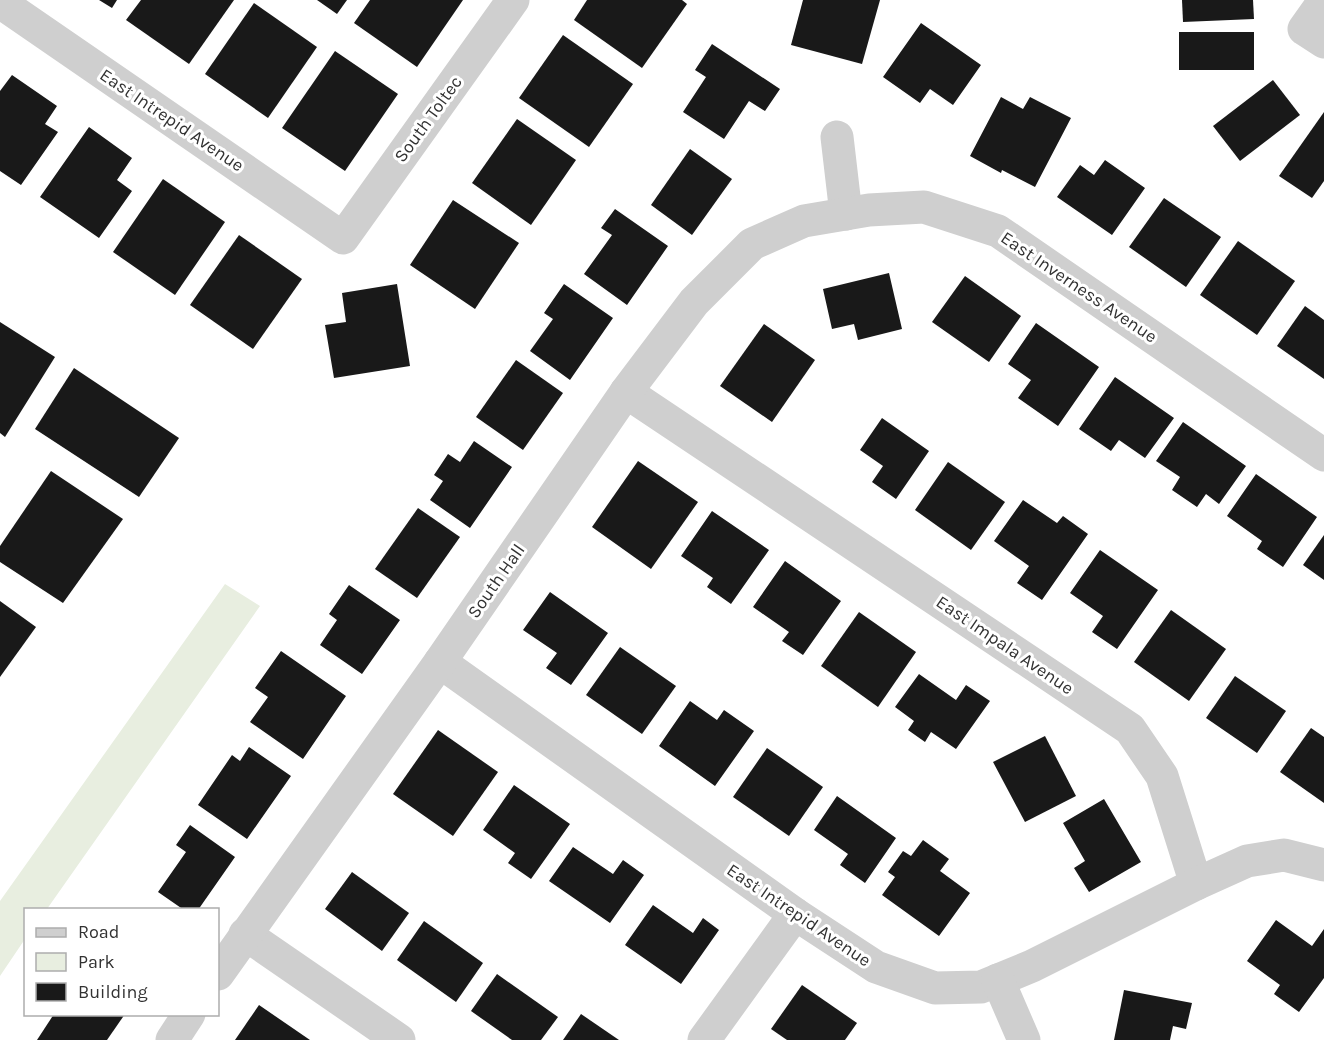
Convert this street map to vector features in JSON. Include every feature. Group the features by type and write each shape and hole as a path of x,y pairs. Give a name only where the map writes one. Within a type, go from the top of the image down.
{"street":[{"name":"South Toltec","path":"343,238 513,0"},
{"path":"1314,35 1324,1"},
{"name":"East Intrepid Avenue","path":"0,2 343,238"},
{"path":"837,137 846,214"},
{"name":"East Inverness Avenue","path":"804,221 869,210 924,207 998,231 1324,455"},
{"name":"South Hall","path":"219,973 440,662 626,392 694,302 752,244 804,221"},
{"name":"East Impala Avenue","path":"626,392 1130,729 1162,776 1196,884"},
{"name":"East Intrepid Avenue","path":"440,662 795,914 876,967 935,988 981,987 1032,966 1196,884"},
{"path":"1196,884 1247,861 1284,855 1324,865"},
{"path":"704,1040 795,914"},
{"path":"245,934 399,1040"},
{"path":"998,980 1024,1040"},
{"path":"172,1040 188,1016"}],"green space":[{"path":"225,584 260,606 48,908 24,908 24,940 0,976 0,901"}],"building":[{"path":"99,0 117,0 112,8"},
{"path":"141,0 234,0 189,64 126,20"},
{"path":"317,0 347,0 337,14"},
{"path":"370,0 463,0 417,67 354,23"},
{"path":"587,0 682,0 687,4 642,68 574,20"},
{"path":"803,0 880,0 862,64 791,45"},
{"path":"1182,0 1253,0 1254,19 1183,22"},
{"path":"254,3 317,47 268,118 205,74"},
{"path":"921,23 981,65 953,105 930,89 920,103 883,77"},
{"path":"1179,32 1254,32 1254,70 1179,70"},
{"path":"563,35 633,84 589,147 519,98"},
{"path":"712,44 780,89 765,111 749,101 724,139 683,112 706,77 695,70"},
{"path":"335,51 398,94 345,171 282,128"},
{"path":"12,75 57,106 45,124 58,132 21,185 0,171 0,91"},
{"path":"1273,80 1300,115 1240,161 1213,126"},
{"path":"1001,97 1023,109 1030,97 1071,118 1035,187 1002,170 1001,173 970,156"},
{"path":"1324,112 1324,181 1312,198 1279,176"},
{"path":"517,119 576,160 531,225 472,183"},
{"path":"89,127 132,158 117,180 132,191 99,238 40,197"},
{"path":"690,149 732,179 692,235 651,205"},
{"path":"1105,160 1145,188 1112,235 1057,197 1080,165 1094,175"},
{"path":"163,179 225,222 175,295 113,252"},
{"path":"1164,198 1221,237 1186,287 1129,247"},
{"path":"453,200 519,243 475,309 410,265"},
{"path":"615,209 668,246 627,305 584,274 612,235 601,228"},
{"path":"239,235 302,279 253,349 190,305"},
{"path":"1238,241 1295,281 1257,335 1200,295"},
{"path":"889,273 902,329 858,340 854,324 832,329 823,289"},
{"path":"965,276 1021,316 989,362 932,322"},
{"path":"397,284 410,366 334,378 325,325 346,322 342,293"},
{"path":"564,284 613,318 570,380 530,351 553,319 544,313"},
{"path":"1305,306 1324,320 1324,379 1277,346"},
{"path":"0,322 55,357 5,437 0,433"},
{"path":"1036,323 1099,367 1058,426 1018,398 1031,380 1008,364"},
{"path":"764,324 815,360 772,422 720,386"},
{"path":"516,360 563,393 523,450 476,417"},
{"path":"74,368 179,438 139,497 35,429"},
{"path":"1115,377 1174,418 1145,458 1119,440 1111,451 1079,429"},
{"path":"882,418 929,451 896,499 872,482 883,466 860,450"},
{"path":"1183,422 1246,466 1219,504 1206,494 1197,507 1172,490 1180,477 1156,461"},
{"path":"474,441 512,467 470,528 430,500 443,481 434,475 448,454 460,462"},
{"path":"638,461 698,502 651,569 592,527"},
{"path":"948,462 1005,502 971,550 915,510"},
{"path":"51,471 123,519 63,603 0,562 0,546"},
{"path":"1256,474 1317,517 1283,567 1257,549 1262,541 1227,516"},
{"path":"1023,500 1057,523 1063,516 1088,534 1042,600 1017,583 1029,566 994,541"},
{"path":"418,508 460,537 417,598 375,569"},
{"path":"712,511 769,550 731,604 707,587 713,578 681,556"},
{"path":"1324,535 1324,580 1303,565"},
{"path":"1100,550 1158,590 1117,649 1092,632 1103,616 1070,593"},
{"path":"785,561 841,601 803,655 782,641 789,632 753,607"},
{"path":"349,585 400,620 362,674 320,645 337,620 329,614"},
{"path":"550,592 608,633 571,685 546,668 557,653 523,630"},
{"path":"0,601 36,627 0,677"},
{"path":"1171,610 1226,649 1189,701 1134,662"},
{"path":"859,612 916,652 878,707 821,666"},
{"path":"620,647 676,686 642,734 586,695"},
{"path":"281,651 346,696 303,759 250,722 268,697 255,688"},
{"path":"919,674 956,700 966,685 990,701 956,749 931,732 925,742 908,730 914,721 895,707"},
{"path":"1235,676 1286,711 1257,753 1206,718"},
{"path":"690,701 717,720 724,710 754,731 715,786 659,746"},
{"path":"1311,728 1324,737 1324,803 1280,772"},
{"path":"438,730 498,772 453,836 393,794"},
{"path":"1045,736 1076,796 1025,822 993,762"},
{"path":"249,747 291,776 247,839 198,805 232,755 240,761"},
{"path":"767,748 823,787 789,836 733,797"},
{"path":"514,785 570,824 531,879 508,863 515,853 483,830"},
{"path":"837,796 896,838 865,883 840,865 848,854 814,830"},
{"path":"1104,799 1141,862 1089,892 1074,868 1085,861 1063,823"},
{"path":"190,825 235,857 199,908 181,908 158,892 186,852 176,845"},
{"path":"923,840 949,859 940,871 970,893 939,936 882,895 895,877 888,872 903,851 911,856"},
{"path":"573,847 613,874 623,860 644,875 610,923 549,881"},
{"path":"352,872 409,913 382,951 325,909"},
{"path":"653,905 693,933 703,918 719,930 681,984 625,945"},
{"path":"1276,920 1312,946 1324,929 1324,978 1299,1012 1274,994 1280,985 1247,961"},
{"path":"424,921 483,963 456,1002 397,960"},
{"path":"497,974 558,1017 541,1040 512,1040 471,1011"},
{"path":"802,985 857,1023 845,1040 787,1040 771,1029"},
{"path":"1124,990 1192,1003 1186,1029 1173,1026 1170,1040 1114,1040"},
{"path":"259,1005 310,1040 235,1040"},
{"path":"581,1014 619,1040 563,1040"},
{"path":"53,1016 124,1016 107,1040 37,1040"}]}
